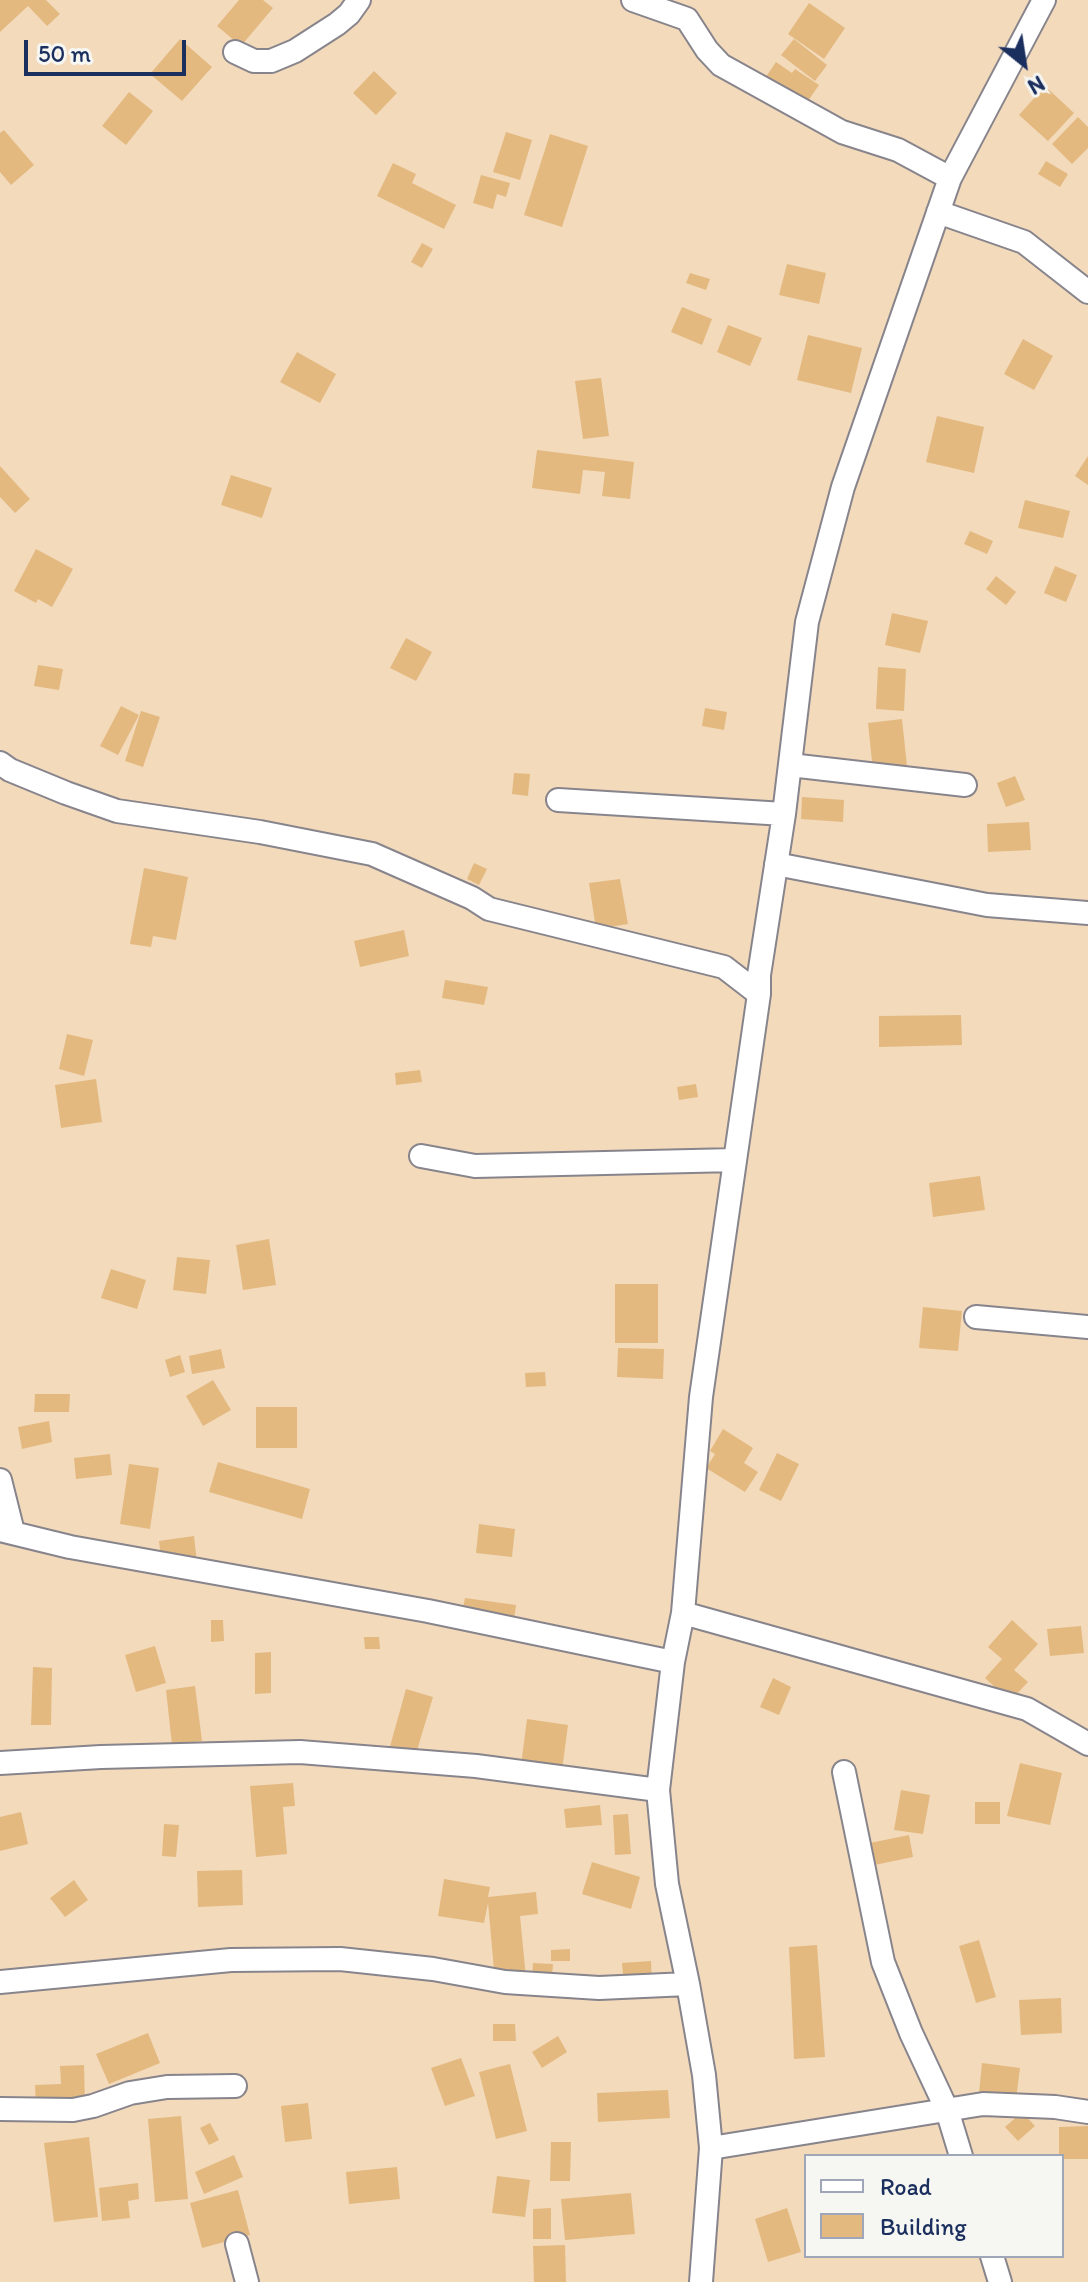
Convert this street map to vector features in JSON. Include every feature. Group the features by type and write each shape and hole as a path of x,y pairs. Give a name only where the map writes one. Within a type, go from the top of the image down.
{"street":[{"path":"235,52 254,61 271,61 295,51 337,24 359,0"},
{"path":"633,0 687,19 721,65 842,132 898,150 950,178"},
{"path":"701,2282 711,2148 704,2075 667,1884 658,1790 673,1662 683,1613 701,1397 784,814 807,622 843,487 950,178 1044,0"},
{"path":"938,212 1024,242 1088,292"},
{"path":"0,763 66,793 117,811 260,832 372,854 472,898 489,909 724,967 759,994"},
{"path":"790,765 965,785"},
{"path":"558,800 784,814"},
{"path":"776,864 987,905 1088,913"},
{"path":"724,967 763,952"},
{"path":"421,1156 475,1166 735,1160"},
{"path":"976,1317 1088,1327"},
{"path":"0,1480 6,1531 70,1547 428,1611 673,1662"},
{"path":"683,1613 1027,1709 1088,1744"},
{"path":"0,1763 300,1752 476,1766 658,1790"},
{"path":"844,1772 883,1962 911,2033 947,2110 960,2154"},
{"path":"0,1982 231,1960 340,1959 521,1983 599,1988 688,1984"},
{"path":"0,2109 73,2110 130,2093 167,2087 235,2086"},
{"path":"711,2148 983,2104 1055,2107 1088,2112"},
{"path":"237,2244 247,2282"},
{"path":"993,2258 1000,2282"}],"building":[{"path":"0,0 46,0 60,14 47,26 28,6 0,32"},
{"path":"239,0 263,0 273,8 241,46 217,26"},
{"path":"809,3 845,28 824,59 788,34"},
{"path":"180,39 212,67 182,101 150,74"},
{"path":"794,39 827,65 815,81 781,55"},
{"path":"776,62 792,73 795,69 819,85 801,111 761,84"},
{"path":"374,71 397,93 376,115 353,93"},
{"path":"1045,86 1074,113 1048,141 1019,115"},
{"path":"129,92 153,111 126,145 102,126"},
{"path":"1078,117 1088,127 1088,148 1072,164 1052,144"},
{"path":"4,130 34,165 11,185 0,172 0,133"},
{"path":"506,132 532,140 520,180 493,172"},
{"path":"550,134 588,146 562,227 524,215"},
{"path":"1046,161 1068,174 1060,187 1038,174"},
{"path":"393,163 416,174 412,183 456,205 444,229 377,196"},
{"path":"481,175 510,183 506,197 497,194 493,209 473,203"},
{"path":"422,243 433,249 422,268 411,262"},
{"path":"787,264 826,273 819,304 779,295"},
{"path":"690,273 710,279 706,290 686,283"},
{"path":"682,307 712,319 702,345 671,332"},
{"path":"728,325 762,338 750,366 717,352"},
{"path":"808,335 862,348 851,393 797,380"},
{"path":"1023,339 1053,356 1034,390 1004,374"},
{"path":"297,352 336,374 320,403 280,382"},
{"path":"601,378 609,436 583,439 575,381"},
{"path":"937,416 984,427 974,473 926,462"},
{"path":"537,450 634,462 630,499 602,496 605,472 583,470 580,494 532,488"},
{"path":"1088,456 1088,485 1075,476"},
{"path":"0,466 30,499 15,513 0,497"},
{"path":"231,475 272,488 262,518 221,505"},
{"path":"1025,500 1070,511 1063,538 1018,528"},
{"path":"970,531 993,541 987,554 964,544"},
{"path":"36,549 73,569 52,607 38,599 36,603 14,591"},
{"path":"1055,566 1077,575 1066,602 1044,593"},
{"path":"996,576 1016,592 1006,605 986,589"},
{"path":"892,613 928,621 920,653 885,645"},
{"path":"406,638 432,652 416,681 390,668"},
{"path":"38,665 63,669 59,690 34,686"},
{"path":"878,667 906,669 904,711 876,709"},
{"path":"121,706 139,715 118,755 100,746"},
{"path":"705,708 727,712 724,730 702,726"},
{"path":"141,711 160,717 143,767 125,761"},
{"path":"902,719 907,766 873,771 868,723"},
{"path":"514,773 530,774 528,796 512,794"},
{"path":"1015,776 1025,800 1006,807 997,783"},
{"path":"802,797 844,800 843,822 801,819"},
{"path":"1029,822 1031,850 988,852 987,824"},
{"path":"474,863 487,869 479,885 467,879"},
{"path":"144,868 188,877 176,940 153,936 151,947 130,944"},
{"path":"620,879 628,924 596,929 589,883"},
{"path":"404,930 409,956 360,967 354,941"},
{"path":"445,980 488,987 484,1005 442,998"},
{"path":"961,1015 962,1045 879,1047 879,1016"},
{"path":"67,1034 93,1040 84,1076 59,1069"},
{"path":"420,1070 422,1082 396,1085 395,1073"},
{"path":"96,1079 102,1122 61,1128 55,1085"},
{"path":"696,1084 698,1097 679,1100 677,1087"},
{"path":"980,1176 985,1210 933,1217 929,1183"},
{"path":"269,1239 276,1285 243,1290 236,1245"},
{"path":"177,1257 210,1260 206,1294 173,1290"},
{"path":"111,1269 146,1280 137,1309 101,1298"},
{"path":"615,1284 658,1284 658,1343 615,1343"},
{"path":"923,1307 962,1311 958,1351 919,1348"},
{"path":"618,1348 664,1349 663,1379 617,1377"},
{"path":"221,1349 225,1368 192,1374 189,1356"},
{"path":"180,1355 185,1372 170,1377 165,1360"},
{"path":"545,1372 546,1386 526,1387 525,1373"},
{"path":"213,1380 231,1410 203,1426 186,1396"},
{"path":"35,1394 70,1394 69,1412 34,1412"},
{"path":"256,1407 297,1407 297,1448 256,1448"},
{"path":"49,1421 52,1442 22,1449 18,1427"},
{"path":"723,1429 753,1448 744,1463 758,1472 745,1492 706,1468 715,1454 710,1451"},
{"path":"777,1453 799,1464 781,1501 759,1490"},
{"path":"110,1454 112,1475 76,1479 74,1458"},
{"path":"218,1462 310,1489 302,1519 209,1492"},
{"path":"129,1464 159,1468 150,1529 120,1524"},
{"path":"479,1524 515,1529 512,1557 476,1553"},
{"path":"194,1536 197,1563 162,1567 159,1541"},
{"path":"465,1598 516,1605 514,1620 462,1613"},
{"path":"211,1620 223,1620 224,1641 211,1642"},
{"path":"1012,1620 1038,1644 1014,1670 1028,1682 1010,1701 985,1678 1002,1659 988,1647"},
{"path":"1081,1626 1084,1653 1050,1656 1047,1629"},
{"path":"364,1637 379,1637 380,1649 365,1649"},
{"path":"155,1646 166,1683 136,1692 125,1655"},
{"path":"271,1652 271,1693 255,1694 255,1653"},
{"path":"33,1667 52,1668 51,1725 31,1725"},
{"path":"773,1678 791,1687 779,1715 760,1707"},
{"path":"195,1686 202,1741 172,1745 166,1690"},
{"path":"406,1689 433,1697 415,1757 389,1750"},
{"path":"527,1719 568,1725 562,1770 521,1765"},
{"path":"1020,1763 1062,1773 1050,1825 1007,1816"},
{"path":"293,1783 295,1806 283,1807 287,1854 256,1857 250,1786"},
{"path":"901,1790 930,1795 923,1834 894,1830"},
{"path":"975,1802 1000,1802 1000,1824 975,1824"},
{"path":"600,1805 602,1825 566,1828 564,1809"},
{"path":"21,1812 28,1844 0,1851 0,1817"},
{"path":"628,1814 631,1854 615,1855 613,1815"},
{"path":"164,1824 179,1825 176,1857 162,1856"},
{"path":"909,1835 913,1857 865,1867 860,1845"},
{"path":"592,1862 640,1877 631,1909 582,1894"},
{"path":"242,1870 243,1905 198,1907 197,1871"},
{"path":"444,1879 490,1887 488,1897 536,1892 538,1914 520,1916 526,1978 495,1981 488,1903 484,1923 438,1916"},
{"path":"74,1880 88,1900 65,1917 50,1898"},
{"path":"979,1940 996,1997 976,2003 959,1946"},
{"path":"817,1945 825,2057 794,2059 789,1947"},
{"path":"570,1949 570,1961 551,1961 551,1950"},
{"path":"651,1961 652,1985 624,1987 622,1963"},
{"path":"533,1963 553,1964 551,1990 531,1989"},
{"path":"1061,1998 1062,2033 1021,2035 1019,2000"},
{"path":"493,2024 515,2024 516,2041 493,2041"},
{"path":"148,2033 160,2063 109,2084 96,2054"},
{"path":"558,2036 567,2052 542,2068 532,2052"},
{"path":"461,2058 475,2096 445,2106 431,2068"},
{"path":"982,2063 1020,2068 1015,2107 978,2103"},
{"path":"510,2064 527,2131 496,2139 479,2072"},
{"path":"84,2065 85,2105 36,2107 35,2085 61,2084 60,2066"},
{"path":"668,2090 670,2118 598,2122 597,2093"},
{"path":"308,2103 312,2139 285,2142 281,2106"},
{"path":"1022,2112 1035,2126 1018,2141 1005,2127"},
{"path":"181,2116 188,2199 155,2202 148,2119"},
{"path":"210,2123 219,2140 209,2145 200,2128"},
{"path":"1088,2126 1088,2159 1064,2159 1064,2154 1059,2154 1059,2127"},
{"path":"89,2137 98,2217 54,2222 44,2143"},
{"path":"551,2142 571,2142 570,2181 550,2181"},
{"path":"234,2155 243,2177 204,2194 195,2172"},
{"path":"397,2167 400,2199 349,2204 346,2172"},
{"path":"497,2176 530,2180 525,2217 492,2213"},
{"path":"138,2183 139,2199 128,2201 130,2218 102,2221 99,2188"},
{"path":"238,2190 250,2235 202,2248 190,2203"},
{"path":"631,2193 635,2234 565,2240 561,2199"},
{"path":"551,2208 551,2239 533,2239 533,2209"},
{"path":"787,2208 801,2252 768,2262 755,2219"},
{"path":"565,2245 566,2282 534,2282 533,2246"}]}
